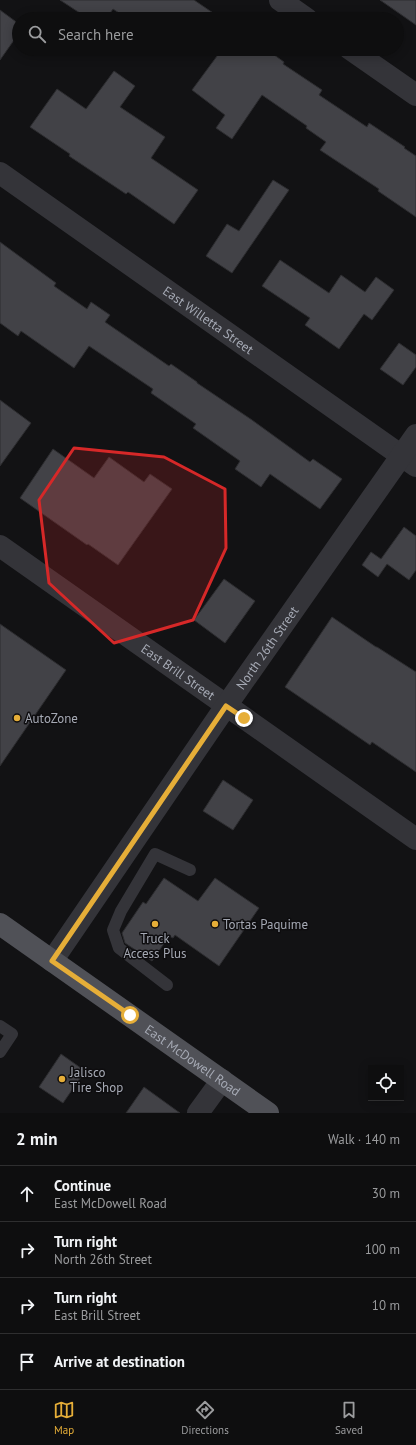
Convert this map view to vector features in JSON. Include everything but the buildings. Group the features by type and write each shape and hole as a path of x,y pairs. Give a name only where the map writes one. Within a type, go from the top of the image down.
{"main road":[{"name":"East McDowell Road","path":"0,924 268,1113"}],"street":[{"path":"280,0 297,12"},
{"path":"360,56 416,95"},
{"name":"East Willetta Street","path":"0,173 409,461"},
{"name":"North 26th Street","path":"52,961 226,706 409,461 416,435"},
{"name":"East Brill Street","path":"0,546 416,839"},
{"path":"198,1113 222,1080"}],"lane":[{"path":"134,840 155,854 190,870"},
{"path":"155,854 121,911 113,930 120,948 167,985"},
{"path":"0,1026 12,1034 0,1052"}],"highlighted area":[{"path":"74,448 164,457 225,489 226,548 193,620 114,643 49,583 39,500"}],"place":[{"name":"AutoZone","path":"17,718"},
{"name":"Truck Access Plus","path":"155,924"},
{"name":"Tortas Paquime","path":"215,924"},
{"name":"Jalisco Tire Shop","path":"62,1079"}],"route":[{"path":"130,1015 52,961 226,706 244,718"}]}
